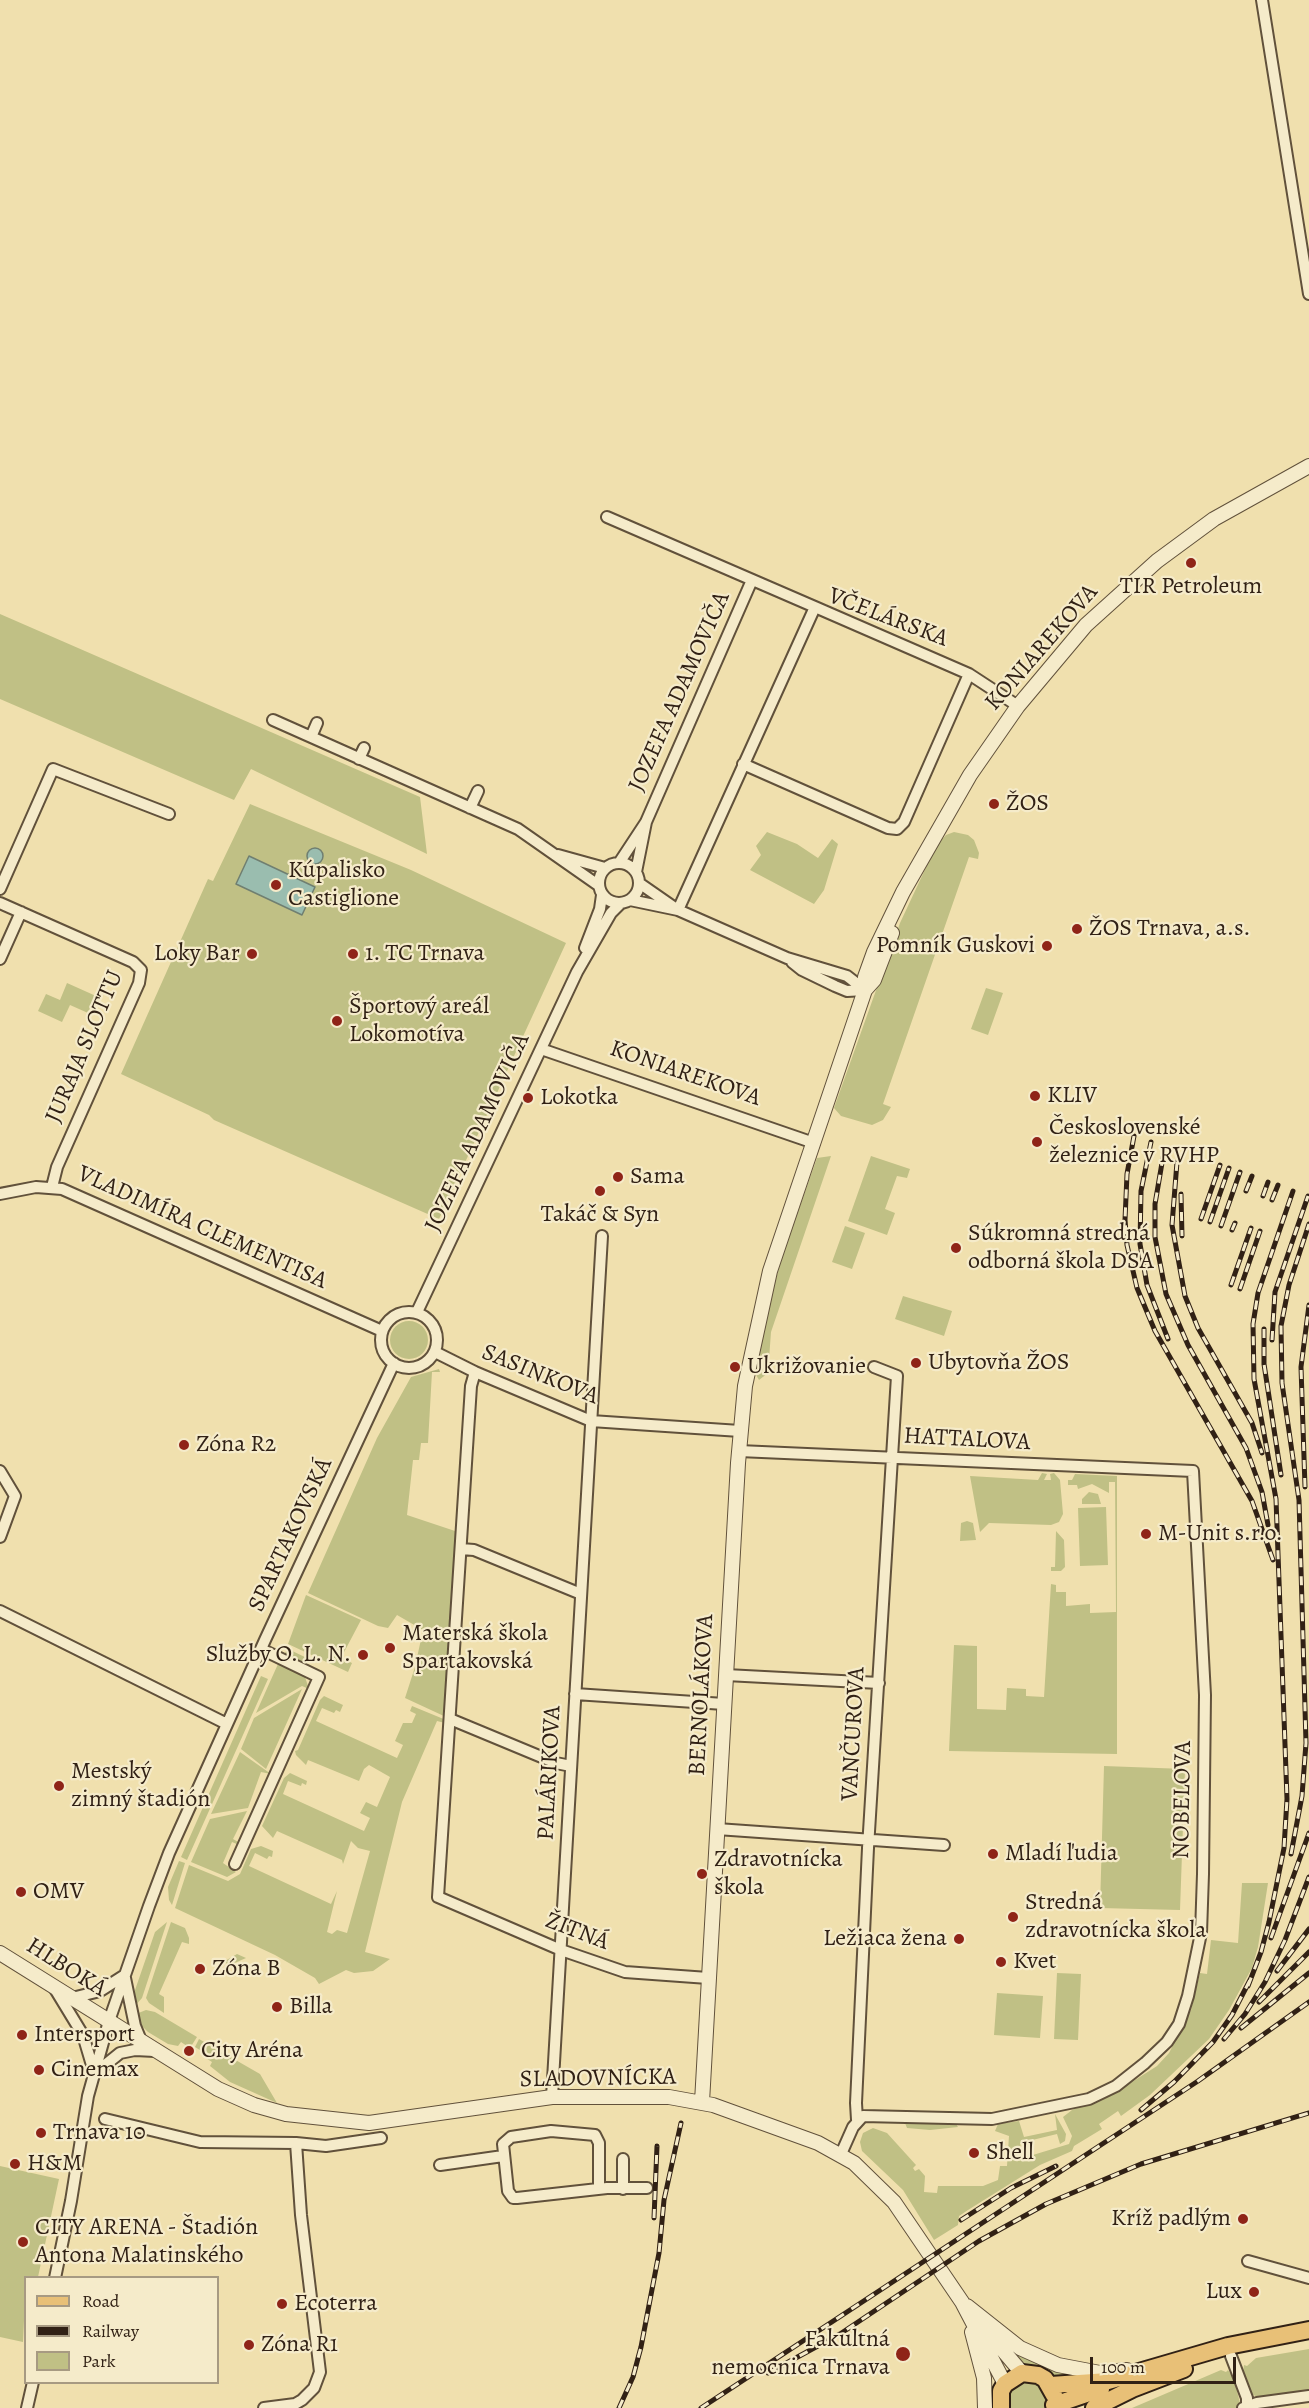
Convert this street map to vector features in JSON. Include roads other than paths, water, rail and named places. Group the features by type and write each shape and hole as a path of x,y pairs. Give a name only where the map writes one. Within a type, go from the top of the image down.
{"main road":[{"path":"1001,2408 1001,2391 1005,2384 1022,2373 1038,2375 1051,2385 1108,2381 1227,2346 1309,2330"},
{"path":"1051,2385 1054,2407 1132,2381 1231,2356 1309,2341"},
{"path":"1094,2408 1132,2389 1187,2368"}],"street":[{"path":"1262,0 1309,294"},
{"name":"KONIAREKOVA","path":"764,1292 865,990 865,977 870,964 903,892 956,796 1018,706 1086,625 1149,568 1214,519 1309,466"},
{"path":"607,517 815,607"},
{"name":"JOZEFA ADAMOVIČA","path":"619,863 646,822 752,580"},
{"name":"VČELÁRSKA","path":"678,910 815,607 969,674 1018,706"},
{"name":"VČELÁRSKA","path":"743,764 888,828 897,828 904,822 969,674"},
{"path":"273,720 518,829 557,855 600,890 610,902 678,910"},
{"path":"311,737 317,723"},
{"path":"359,759 364,748"},
{"path":"0,889 53,769 169,814"},
{"path":"470,808 478,791"},
{"name":"JOZEFA ADAMOVIČA","path":"636,872 646,822"},
{"path":"557,855 605,868 619,863 627,864 636,872 639,883 636,894 625,902"},
{"name":"KONIAREKOVA","path":"865,990 874,980 918,867"},
{"path":"600,890 599,877 605,868"},
{"path":"639,883 678,910 787,958 847,976 865,990"},
{"name":"JOZEFA ADAMOVIČA","path":"577,972 600,909 600,890"},
{"name":"JOZEFA ADAMOVIČA","path":"417,1312 577,972 611,914 625,902"},
{"name":"JURAJA SLOTTU","path":"0,903 133,962 141,970 139,983 57,1167 52,1187"},
{"path":"0,959 21,912"},
{"path":"787,958 802,970 847,991 865,990"},
{"path":"847,976 855,974 870,964"},
{"path":"847,991 858,1011"},
{"name":"KONIAREKOVA","path":"541,1048 814,1143"},
{"name":"VLADIMÍRA CLEMENTISA","path":"0,1194 52,1187 73,1194 382,1331"},
{"name":"PALÁRIKOVA","path":"552,2097 602,1236"},
{"name":"BERNOLÁKOVA","path":"702,2102 740,1431 750,1358 764,1292"},
{"path":"417,1312 430,1321 436,1330 438,1342 435,1352 419,1366 403,1367 387,1358 381,1346 382,1331 391,1318 398,1313 417,1312"},
{"name":"SASINKOVA","path":"435,1352 475,1372 591,1421 740,1431"},
{"name":"SPARTAKOVSKÁ","path":"55,2276 94,2075 109,2021 164,1865 394,1363"},
{"name":"VANČUROVA","path":"857,2120 855,2106 869,1838 897,1376 874,1367"},
{"path":"475,1372 471,1386 450,1719 556,1763 572,1766"},
{"name":"HATTALOVA","path":"739,1451 1193,1471"},
{"path":"0,1471 15,1496 0,1536"},
{"name":"NOBELOVA","path":"857,2120 870,2115 992,2119 1079,2103 1116,2086 1133,2074 1160,2049 1179,2024 1188,1996 1201,1933 1205,1695 1193,1471"},
{"path":"461,1549 474,1550 581,1594"},
{"path":"0,1611 227,1724"},
{"path":"235,1864 319,1677 261,1650"},
{"path":"726,1675 879,1683"},
{"path":"575,1694 724,1704"},
{"name":"ŽITNÁ","path":"450,1719 438,1897 561,1950 625,1972 708,1978"},
{"path":"717,1829 944,1845"},
{"name":"HLBOKÁ","path":"0,1953 109,2021"},
{"path":"72,1998 100,1991 125,1974 133,2018 142,2043"},
{"path":"53,1987 83,2035 94,2075 120,2053 135,2050 155,2051"},
{"name":"SLADOVNÍCKA","path":"109,2021 155,2051 236,2098 286,2115 327,2121 369,2123 396,2121 552,2097 669,2097 702,2102 841,2154 867,2174 894,2202 962,2302 1022,2373"},
{"path":"105,2118 200,2142 296,2143 326,2146 381,2139"},
{"path":"841,2154 857,2120"},
{"path":"599,2189 598,2143 595,2135 591,2133 550,2131 511,2137 503,2144 502,2156 508,2191 513,2198 599,2189 647,2188"},
{"path":"264,2408 295,2404 302,2400 314,2388 320,2372 301,2214 296,2143"},
{"path":"440,2165 502,2156"},
{"path":"623,2159 623,2189"},
{"path":"1248,2261 1309,2278"},
{"path":"962,2302 1020,2348 1058,2365 1100,2373 1170,2362"},
{"path":"962,2302 982,2369 985,2408"},
{"name":"SLADOVNÍCKA","path":"962,2302 1005,2384"},
{"path":"1231,2356 1246,2407 1309,2396"},
{"path":"27,2408 33,2384"}],"railway":[{"path":"1134,1136 1127,1174 1125,1220 1127,1245 1137,1288 1155,1331 1252,1501 1273,1560"},
{"path":"1151,1142 1141,1191 1140,1244 1147,1285 1168,1339"},
{"path":"1163,1157 1155,1204 1155,1237 1166,1294 1188,1345 1246,1448 1262,1492 1268,1525"},
{"path":"1177,1162 1172,1225 1185,1296 1198,1328 1252,1423 1262,1453"},
{"path":"1201,1219 1220,1165"},
{"path":"1210,1222 1229,1168"},
{"path":"1221,1226 1240,1172"},
{"path":"1246,1191 1252,1176"},
{"path":"1263,1196 1268,1182"},
{"path":"1272,1200 1278,1185"},
{"path":"1248,1986 1269,1922 1284,1848 1287,1799 1276,1499 1254,1379 1253,1324 1258,1293 1293,1191"},
{"path":"1181,1194 1182,1236"},
{"path":"1272,1340 1275,1292 1308,1196"},
{"path":"1232,1230 1235,1223"},
{"path":"1291,1854 1302,1796 1306,1743 1299,1500 1282,1383 1281,1326 1289,1285 1309,1224"},
{"path":"1231,1285 1251,1228"},
{"path":"1240,1289 1260,1231"},
{"path":"1305,1487 1301,1367 1309,1305"},
{"path":"1264,1329 1264,1364 1281,1475"},
{"path":"1271,1938 1309,1833"},
{"path":"1224,2039 1245,2014 1265,1982 1285,1940 1309,1877"},
{"path":"1277,1971 1309,1929"},
{"path":"1259,2002 1309,1952"},
{"path":"1241,2028 1309,1973"},
{"path":"1141,2110 1174,2082 1213,2042 1232,2015 1251,1978"},
{"path":"701,2408 1198,2081 1309,2002"},
{"path":"768,2373 840,2334 979,2241 1046,2204 1141,2164 1309,2113"},
{"path":"619,2408 633,2377 641,2347 659,2253 664,2200 681,2123"},
{"path":"654,2218 657,2146"},
{"path":"961,2220 1011,2188 1056,2166"}],"place":[{"name":"TIR Petroleum","path":"1191,563"},
{"name":"ŽOS","path":"994,804"},
{"name":"Kúpalisko Castiglione","path":"276,885"},
{"name":"ŽOS Trnava, a.s.","path":"1077,929"},
{"name":"Pomník Guskovi","path":"1047,946"},
{"name":"Loky Bar","path":"252,954"},
{"name":"1. TC Trnava","path":"353,954"},
{"name":"Športový areál Lokomotíva","path":"337,1021"},
{"name":"KLIV","path":"1035,1096"},
{"name":"Lokotka","path":"528,1098"},
{"name":"Československé železnice v RVHP","path":"1037,1142"},
{"name":"Sama","path":"618,1177"},
{"name":"Takáč & Syn","path":"600,1191"},
{"name":"Súkromná stredná odborná škola DSA","path":"956,1248"},
{"name":"Ubytovňa ŽOS","path":"916,1363"},
{"name":"Ukrižovanie","path":"735,1367"},
{"name":"Zóna R2","path":"184,1445"},
{"name":"M-Unit s.r.o.","path":"1146,1534"},
{"name":"Materská škola Spartakovská","path":"390,1648"},
{"name":"Služby O. L. N.","path":"363,1655"},
{"name":"Mestský zimný štadión","path":"59,1786"},
{"name":"Mladí ľudia","path":"993,1854"},
{"name":"Zdravotnícka škola","path":"702,1874"},
{"name":"OMV","path":"21,1892"},
{"name":"Stredná zdravotnícka škola","path":"1013,1917"},
{"name":"Ležiaca žena","path":"959,1939"},
{"name":"Kvet","path":"1001,1962"},
{"name":"Zóna B","path":"200,1969"},
{"name":"Billa","path":"277,2007"},
{"name":"Intersport","path":"22,2035"},
{"name":"City Aréna","path":"189,2051"},
{"name":"Cinemax","path":"39,2070"},
{"name":"Trnava 10","path":"41,2133"},
{"name":"Shell","path":"974,2153"},
{"name":"H&M","path":"15,2164"},
{"name":"Kríž padlým","path":"1243,2219"},
{"name":"CITY ARENA - Štadión Antona Malatinského","path":"23,2242"},
{"name":"Lux","path":"1254,2292"},
{"name":"Ecoterra","path":"282,2304"},
{"name":"Zóna R1","path":"249,2345"},
{"name":"Fakultná nemocnica Trnava","path":"903,2354"}]}
